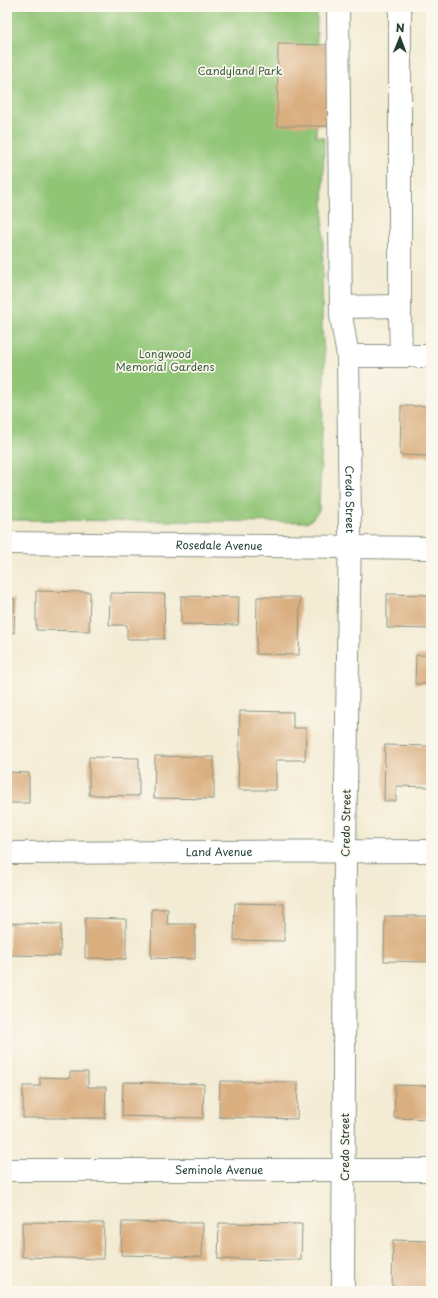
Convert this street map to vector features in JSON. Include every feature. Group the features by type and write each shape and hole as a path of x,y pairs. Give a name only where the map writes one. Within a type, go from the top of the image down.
{"street":[{"name":"Credo Street","path":"338,7 341,307 348,356 349,548 345,852 345,1170 343,1291"},
{"path":"400,7 401,356"},
{"path":"341,307 400,306"},
{"path":"348,356 431,356"},
{"name":"Rosedale Avenue","path":"7,543 431,548"},
{"name":"Land Avenue","path":"7,852 431,851"},
{"name":"Seminole Avenue","path":"7,1170 431,1170"}],"green space":[{"name":"Longwood Memorial Gardens","path":"7,7 317,7 316,137 324,137 322,329 325,361 319,511 309,522 7,520"}],"building":[{"path":"278,44 329,45 328,126 277,126"},
{"path":"401,406 431,406 431,456 400,455"},
{"path":"36,591 90,592 89,631 36,630"},
{"path":"110,593 165,594 164,639 127,639 127,625 109,625"},
{"path":"387,594 431,595 431,629 387,628"},
{"path":"181,596 239,597 238,625 181,624"},
{"path":"257,597 300,597 299,655 256,654"},
{"path":"7,599 15,599 14,633 7,632"},
{"path":"416,655 431,655 431,684 415,684"},
{"path":"240,711 293,712 293,728 306,728 305,760 276,760 276,790 238,790"},
{"path":"385,745 431,746 431,787 396,786 396,801 384,801"},
{"path":"155,756 214,757 214,799 154,798"},
{"path":"89,757 139,758 139,796 89,795"},
{"path":"7,772 29,773 29,803 7,803"},
{"path":"235,903 284,904 284,941 234,940"},
{"path":"152,909 168,909 167,924 195,924 195,959 151,958"},
{"path":"385,916 431,916 431,962 384,961"},
{"path":"85,918 126,919 126,959 85,958"},
{"path":"9,923 61,924 60,956 9,955"},
{"path":"70,1072 88,1072 88,1087 106,1087 105,1118 23,1118 23,1086 40,1086 40,1077 70,1078"},
{"path":"220,1081 298,1082 297,1119 219,1117"},
{"path":"123,1082 204,1084 203,1118 122,1116"},
{"path":"395,1085 431,1086 431,1119 394,1118"},
{"path":"22,1222 104,1223 103,1259 22,1257"},
{"path":"122,1222 203,1223 202,1257 121,1255"},
{"path":"219,1223 302,1224 301,1260 218,1259"},
{"path":"393,1240 431,1241 431,1290 392,1291"}],"park label":[{"name":"Candyland Park","path":"240,71"}]}
